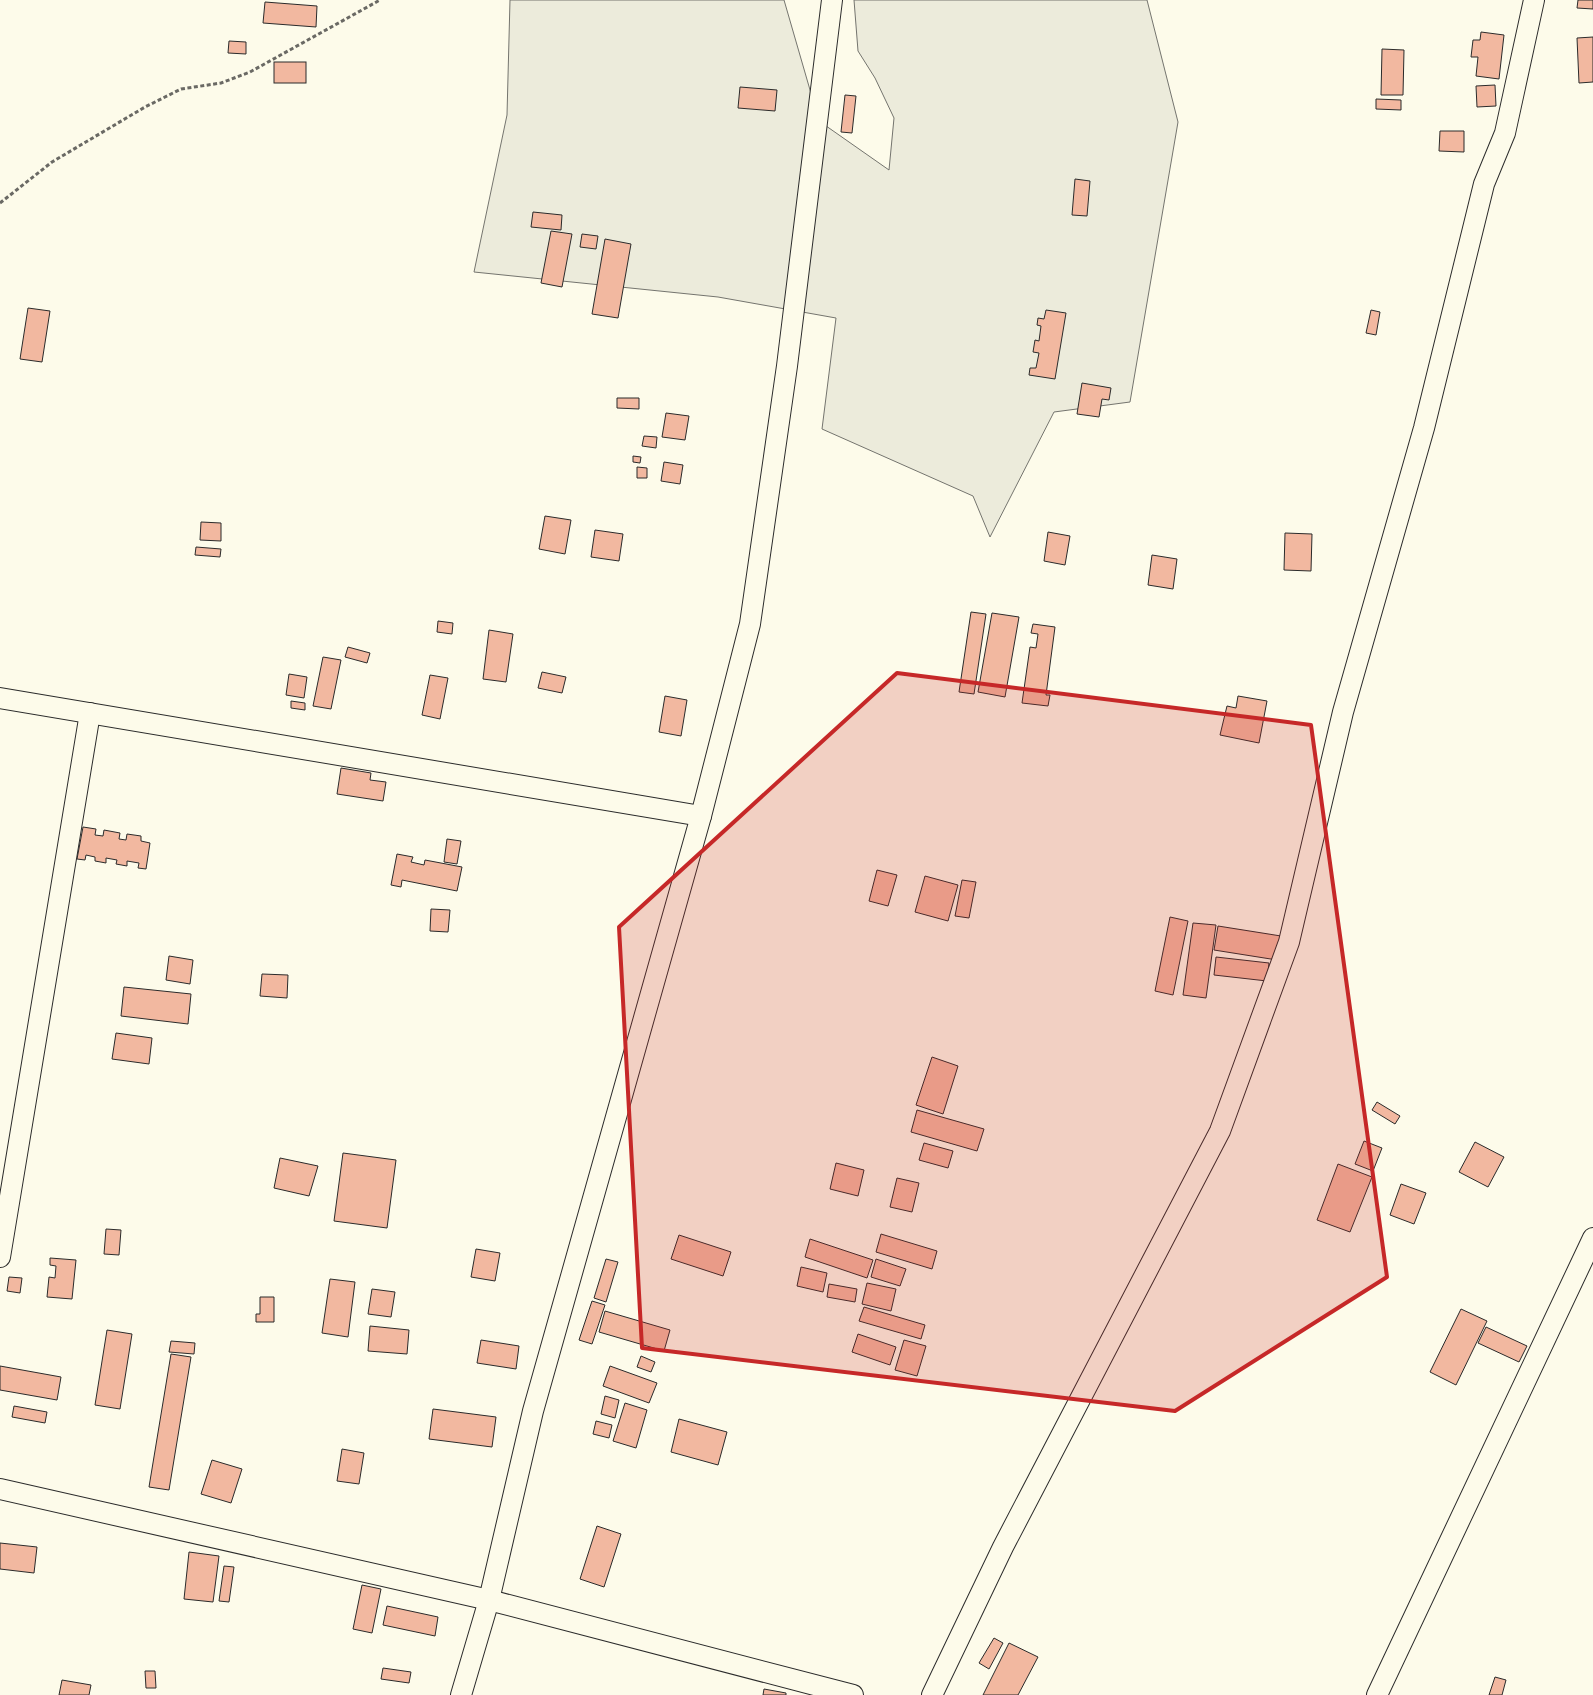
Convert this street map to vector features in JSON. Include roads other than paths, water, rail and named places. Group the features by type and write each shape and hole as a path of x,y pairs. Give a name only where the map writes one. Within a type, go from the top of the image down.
{"street":[{"path":"460,1695 489,1600 533,1411 701,816 750,624 787,366 832,0"},
{"path":"932,1695 1003,1547 1220,1131 1289,942 1343,712 1424,428 1484,184 1505,134 1534,0"},
{"path":"0,698 701,816"},
{"path":"0,1257 90,713"},
{"path":"1377,1695 1593,1238"},
{"path":"0,1489 489,1600 853,1695"}]}
